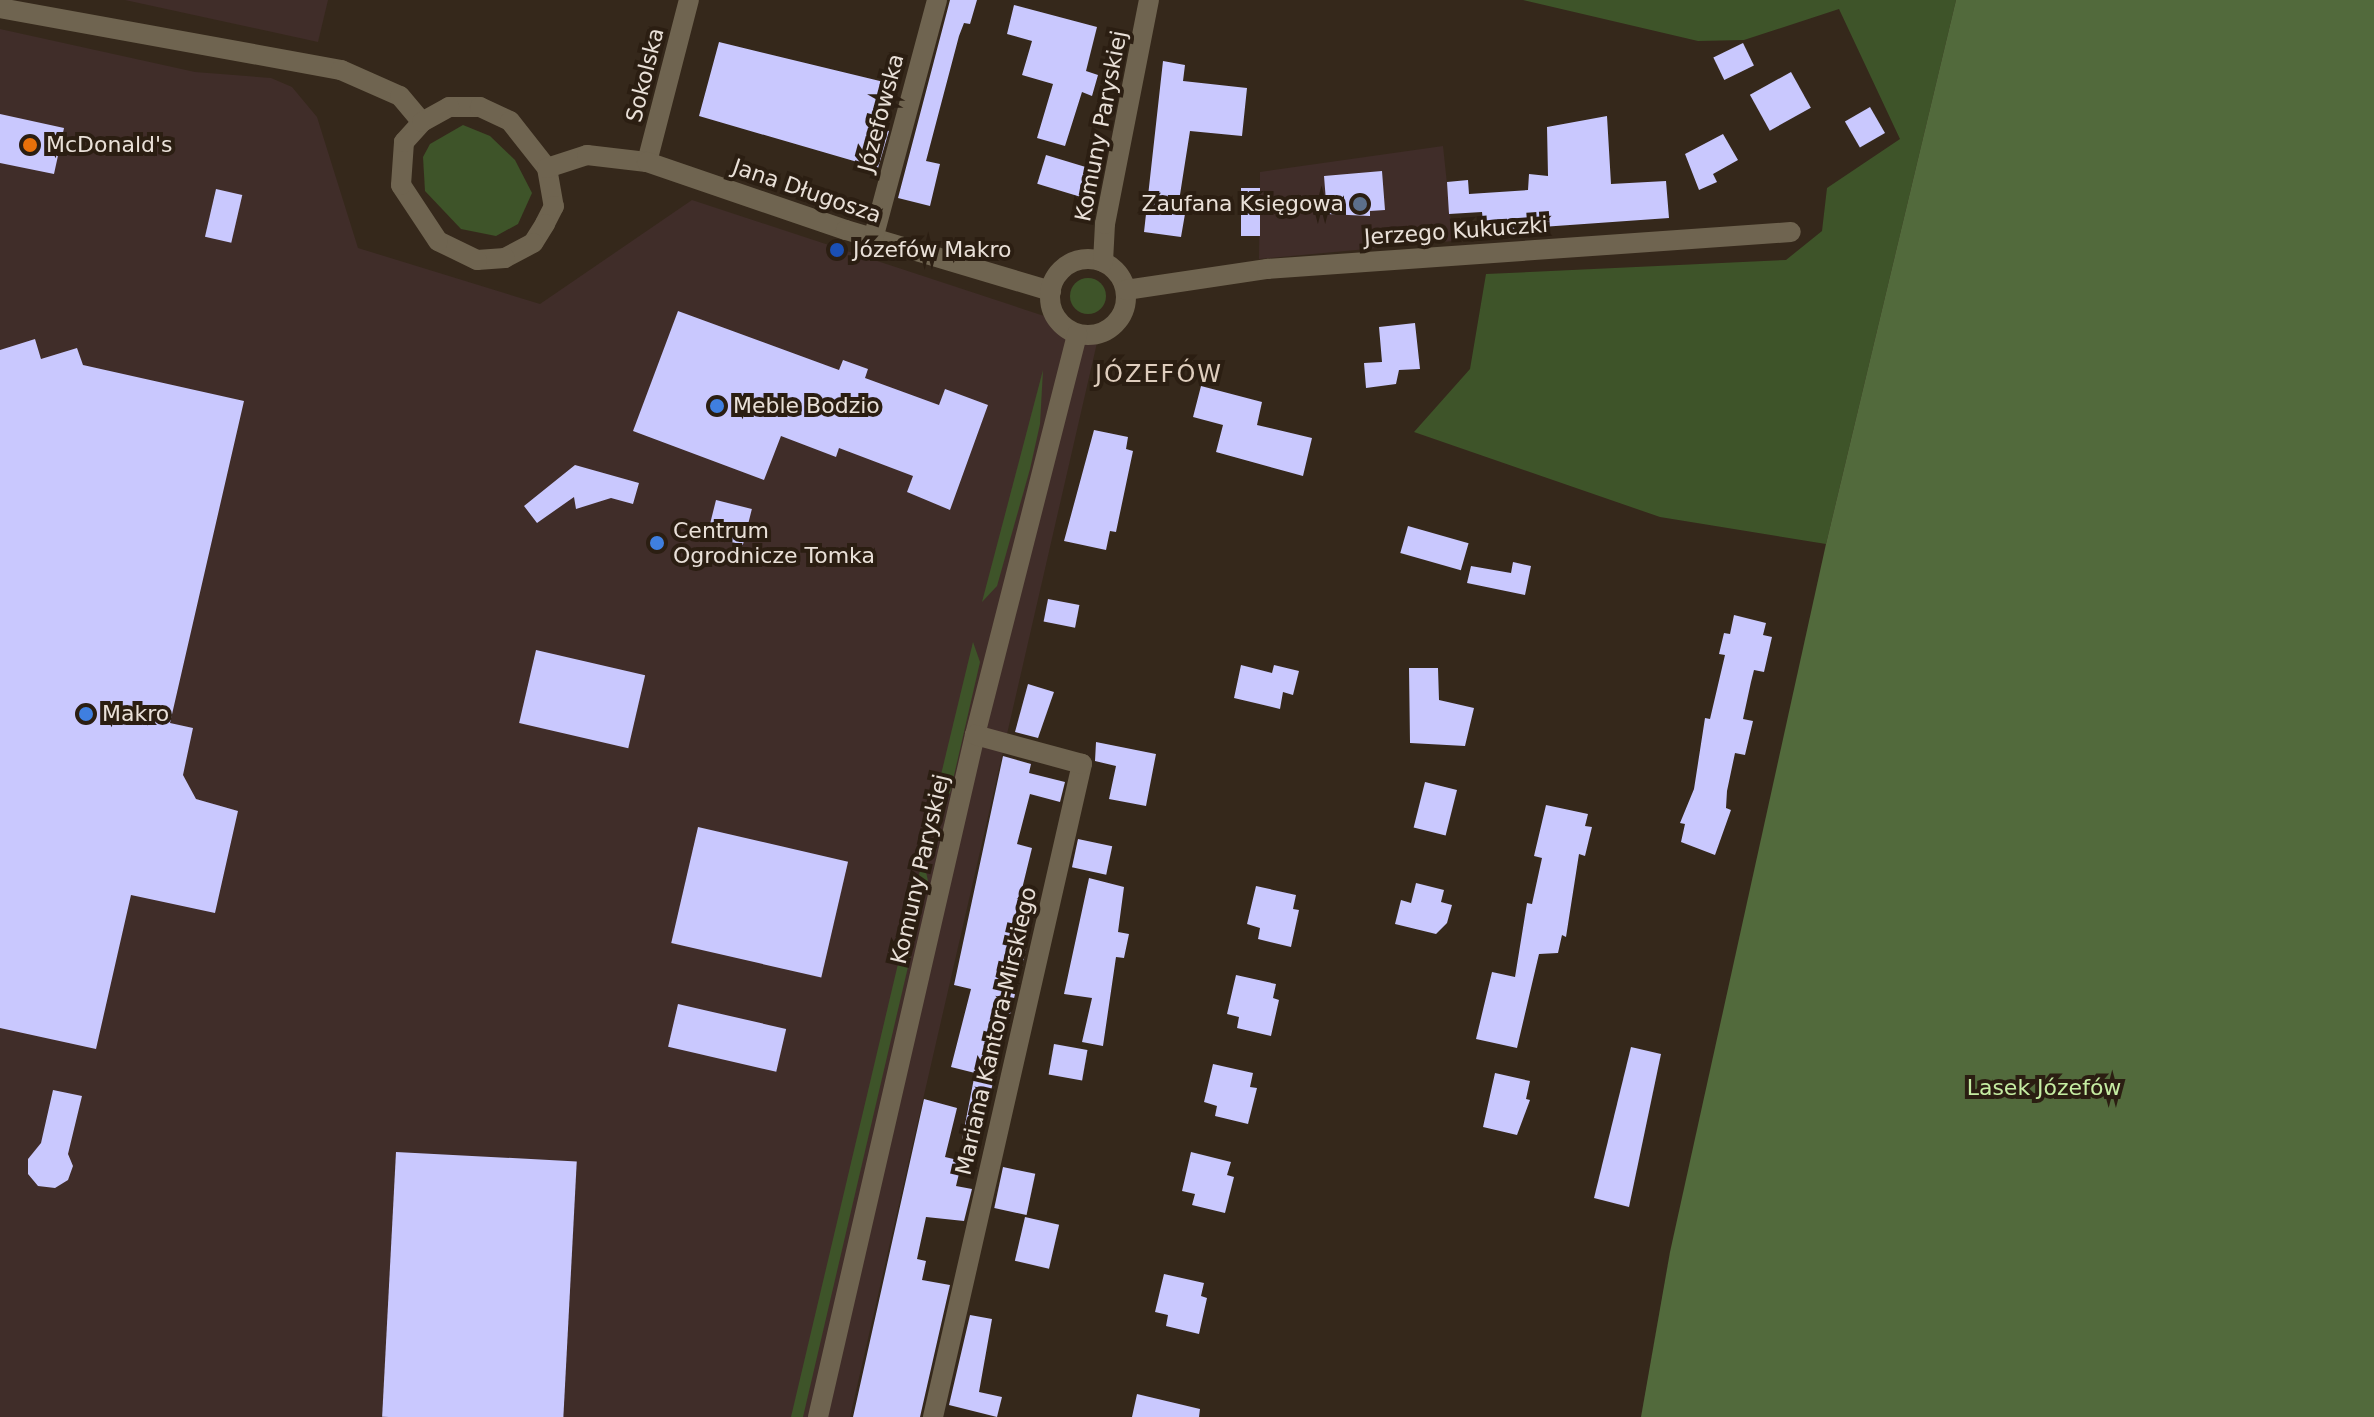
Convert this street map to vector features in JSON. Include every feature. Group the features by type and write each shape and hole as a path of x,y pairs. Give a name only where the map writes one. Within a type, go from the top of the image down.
{"street":[{"name":"Sokolska","path":"647,162 689,0"},
{"name":"Józefowska","path":"873,239 937,0"},
{"name":"Komuny Paryskiej","path":"1103,262 1105,224 1149,0"},
{"path":"0,8 341,70 400,96 422,122"},
{"path":"449,107 480,107 510,121 547,168 554,206 533,243 505,258 477,260 454,251 425,228 401,185 404,142 422,122 449,107"},
{"name":"Jana Długosza","path":"547,168 587,155 647,162 873,239 1051,291"},
{"name":"Jerzego Kukuczki","path":"1126,290 1267,269 1791,232"},
{"path":"1103,262 1118,273 1126,290 1124,310 1111,328 1077,334 1053,312 1051,291 1070,264 1103,262"},
{"name":"Komuny Paryskiej","path":"818,1417 975,735 1077,334"},
{"name":"Mariana Kantora-Mirskiego","path":"933,1417 1082,764 975,735"}],"shaded area":[{"path":"125,0 328,0 318,42"},
{"path":"0,29 195,72 271,78 292,87 317,117 358,248 540,304 692,200 1099,334 850,1417 0,1417"},
{"path":"1443,146 1453,241 1259,259 1260,172"}],"green space":[{"path":"1523,0 1956,0 1826,544 1660,517 1414,432 1470,369 1486,274 1786,260 1822,231 1827,188 1900,139 1839,9 1744,40 1698,41"},
{"name":"Lasek Józefów","path":"1956,0 2374,0 2374,1417 1641,1417 1670,1252 1826,544"},
{"path":"463,125 490,136 515,160 532,193 518,224 496,236 461,229 425,191 423,157 430,144"},
{"path":"1088,278 1101,283 1106,296 1101,309 1088,314 1075,309 1070,296 1075,283"},
{"path":"1043,370 1040,424 1030,469 997,586 982,602"},
{"path":"973,642 980,662 950,793 932,812"},
{"path":"923,858 928,881 803,1417 791,1417"}],"building":[{"path":"950,0 977,0 970,24 964,23 959,36 926,161 940,164 930,206 898,198"},
{"path":"1014,5 1097,27 1086,71 1098,75 1092,96 1082,92 1065,146 1037,138 1053,84 1022,75 1032,41 1007,34"},
{"path":"719,42 884,82 872,127 889,131 878,168 699,116"},
{"path":"1743,43 1754,65 1724,80 1713,57"},
{"path":"1163,61 1185,65 1183,81 1247,88 1242,136 1190,131 1179,201 1185,214 1181,237 1144,232"},
{"path":"1791,72 1811,108 1770,131 1750,95"},
{"path":"1870,107 1885,133 1860,147 1845,122"},
{"name":"McDonald's","path":"0,114 64,128 54,174 0,163"},
{"path":"1607,116 1611,184 1666,181 1669,218 1484,231 1482,212 1449,214 1447,182 1468,180 1469,194 1528,190 1529,174 1548,176 1547,127"},
{"path":"1723,134 1738,160 1713,174 1717,182 1699,190 1685,154"},
{"path":"1046,155 1088,168 1079,197 1037,184"},
{"path":"1382,171 1385,210 1370,211 1370,216 1327,214 1324,176"},
{"path":"1241,188 1260,188 1260,236 1241,236"},
{"path":"216,189 242,195 231,243 205,237"},
{"path":"678,311 839,370 843,360 868,369 865,378 939,405 945,389 988,405 950,510 907,492 913,476 839,448 836,457 781,436 764,480 633,431"},
{"path":"1415,323 1420,369 1399,370 1396,384 1366,388 1364,363 1382,362 1379,327"},
{"name":"Makro","path":"35,339 41,359 77,348 83,365 244,401 170,723 193,728 183,775 196,799 238,811 215,913 131,895 96,1049 0,1028 0,350"},
{"path":"1201,386 1262,402 1257,425 1312,438 1303,476 1216,452 1223,425 1193,417"},
{"path":"1094,430 1128,437 1126,449 1133,451 1116,532 1110,531 1106,550 1064,541"},
{"path":"575,465 639,483 633,504 611,498 576,509 574,497 537,523 524,506"},
{"path":"716,500 752,509 743,545 707,536"},
{"path":"1408,526 1469,543 1461,570 1400,553"},
{"path":"1513,562 1531,566 1525,595 1467,583 1471,566 1511,573"},
{"path":"1048,599 1079,605 1075,628 1044,622"},
{"path":"1734,615 1766,623 1763,635 1772,637 1764,672 1754,670 1743,719 1753,721 1745,755 1735,753 1727,791 1726,808 1731,810 1715,855 1681,842 1685,824 1680,823 1694,789 1705,718 1710,719 1725,655 1719,654 1724,633 1730,634"},
{"path":"536,650 645,675 628,748 519,723"},
{"path":"1241,665 1272,673 1274,665 1299,671 1293,695 1283,692 1280,709 1234,698"},
{"path":"1409,668 1438,668 1439,700 1474,708 1465,746 1410,743"},
{"path":"1028,684 1054,692 1038,738 1015,732"},
{"path":"1096,742 1156,754 1146,806 1109,799 1116,766 1095,761"},
{"path":"1003,756 1031,764 1029,773 1065,782 1060,802 1030,794 1017,844 1032,848 1009,942 1027,946 978,1143 962,1140 975,1073 951,1067 971,989 954,985"},
{"path":"1425,782 1457,790 1446,836 1414,828"},
{"path":"1546,805 1588,814 1585,826 1592,827 1585,856 1579,854 1566,937 1562,935 1558,953 1539,954 1517,1048 1476,1039 1492,972 1515,977 1527,903 1532,904 1542,858 1534,856"},
{"path":"698,827 848,862 821,978 671,943"},
{"path":"1078,839 1112,846 1106,875 1072,867"},
{"path":"1089,878 1124,887 1118,932 1129,934 1124,958 1116,957 1103,1046 1082,1042 1092,998 1064,994"},
{"path":"1416,883 1444,890 1441,902 1452,905 1447,923 1436,934 1395,924 1401,900 1411,903"},
{"path":"1256,886 1296,895 1293,909 1299,910 1291,947 1258,939 1260,928 1247,924"},
{"path":"1236,975 1276,984 1273,998 1279,1000 1271,1036 1237,1028 1239,1017 1227,1014"},
{"path":"678,1004 786,1029 776,1072 668,1047"},
{"path":"1054,1044 1087,1050 1082,1080 1049,1075"},
{"path":"1631,1047 1661,1054 1629,1207 1594,1198"},
{"path":"1213,1064 1253,1073 1250,1087 1257,1088 1248,1124 1215,1116 1217,1106 1204,1102"},
{"path":"1495,1073 1530,1081 1526,1099 1530,1100 1517,1135 1483,1127"},
{"path":"53,1090 82,1096 68,1154 73,1166 68,1180 55,1188 38,1186 28,1174 28,1159 41,1143"},
{"path":"924,1099 957,1108 945,1157 962,1161 956,1186 972,1189 964,1221 926,1217 917,1259 926,1261 922,1280 950,1285 920,1417 853,1417"},
{"path":"396,1152 577,1161 563,1417 382,1417"},
{"path":"1191,1152 1231,1162 1227,1175 1234,1177 1225,1213 1192,1205 1195,1194 1182,1191"},
{"path":"1003,1167 1035,1174 1027,1215 994,1208"},
{"path":"1025,1217 1059,1225 1049,1269 1015,1261"},
{"path":"1164,1274 1204,1283 1201,1296 1207,1298 1199,1334 1166,1326 1168,1315 1155,1312"},
{"path":"970,1315 992,1319 979,1392 1002,1397 997,1417 949,1405"},
{"path":"1137,1394 1200,1409 1199,1417 1132,1417"}],"place":[{"name":"McDonald's","path":"30,145"},
{"name":"Zaufana Księgowa","path":"1360,204"},
{"name":"Józefów Makro","path":"837,250"},
{"name":"Meble Bodzio","path":"717,406"},
{"name":"Centrum Ogrodnicze Tomka","path":"657,543"},
{"name":"Makro","path":"86,714"}],"district":[{"name":"JÓZEFÓW","path":"1159,375"}]}
